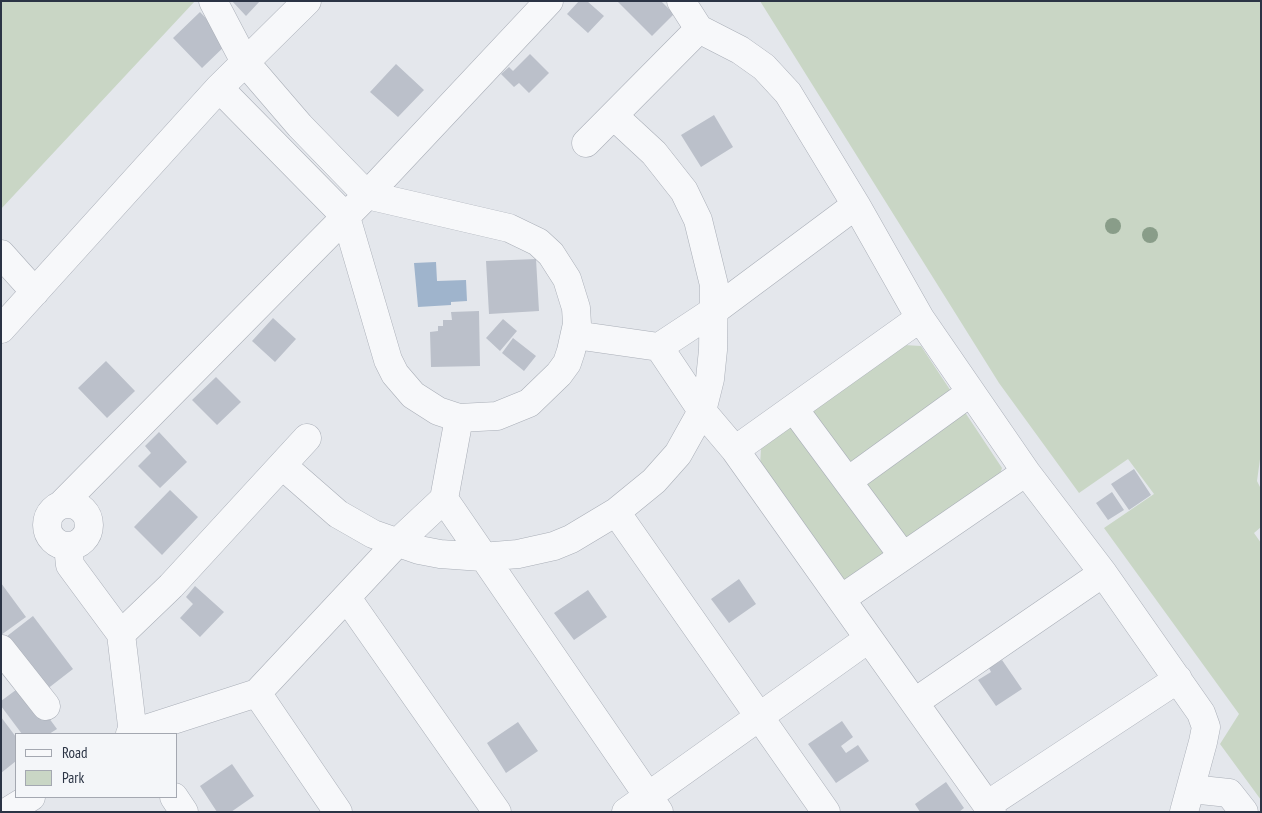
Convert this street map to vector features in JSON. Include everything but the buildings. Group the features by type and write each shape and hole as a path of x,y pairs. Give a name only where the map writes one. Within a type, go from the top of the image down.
{"street":[{"path":"213,1 245,62 317,143 367,195 509,228 538,242 560,266 570,286 576,308 575,335 567,363 543,391 529,403 497,416 458,418 438,411 405,387 395,374 382,342 346,217 219,88"},
{"path":"1,329 219,88 307,1"},
{"path":"132,733 121,634 70,565 68,546 74,546 85,538 88,532 88,519 80,508 74,505 61,505 346,217 549,1"},
{"path":"681,1 699,29 740,50 764,67 788,93 856,205 920,318 1026,472 1103,573 1202,713 1206,727 1188,801 1229,793 1244,812"},
{"path":"586,143 699,29"},
{"path":"283,466 338,514 373,534 397,544 440,554 482,557 518,554 554,546 584,533 639,494 666,468 689,438 702,410 710,379 715,310 711,267 692,206 654,153 614,116"},
{"path":"296,166 317,143"},
{"path":"575,335 659,347 715,310 856,205"},
{"path":"1,254 35,292"},
{"path":"735,450 920,318"},
{"path":"659,347 702,410 735,450 989,808 1178,679"},
{"path":"848,481 971,392"},
{"path":"794,409 903,556"},
{"path":"135,733 257,693 397,544 444,499 458,418"},
{"path":"121,634 170,586 307,438"},
{"path":"841,599 1026,472"},
{"path":"444,499 482,557 654,804"},
{"path":"616,512 826,812"},
{"path":"914,702 1103,573"},
{"path":"347,598 497,812"},
{"path":"626,812 654,804 759,717 868,640"},
{"path":"1,649 46,706"},
{"path":"257,693 338,812"},
{"path":"7,812 29,798"},
{"path":"175,798 184,812"}],"green space":[{"path":"1,1 195,1 1,209"},
{"path":"760,1 1261,1 1261,452 1257,481 1261,489 1261,527 1254,533 1261,543 1261,800 1220,744 1239,714 1104,528 1154,494 1128,459 1079,493 999,383"},
{"path":"904,345 921,346 1002,468 998,481 858,578 842,580 760,466 761,448"}],"water":[{"path":"436,262 437,281 466,280 467,301 451,302 451,305 418,307 414,263"}]}
